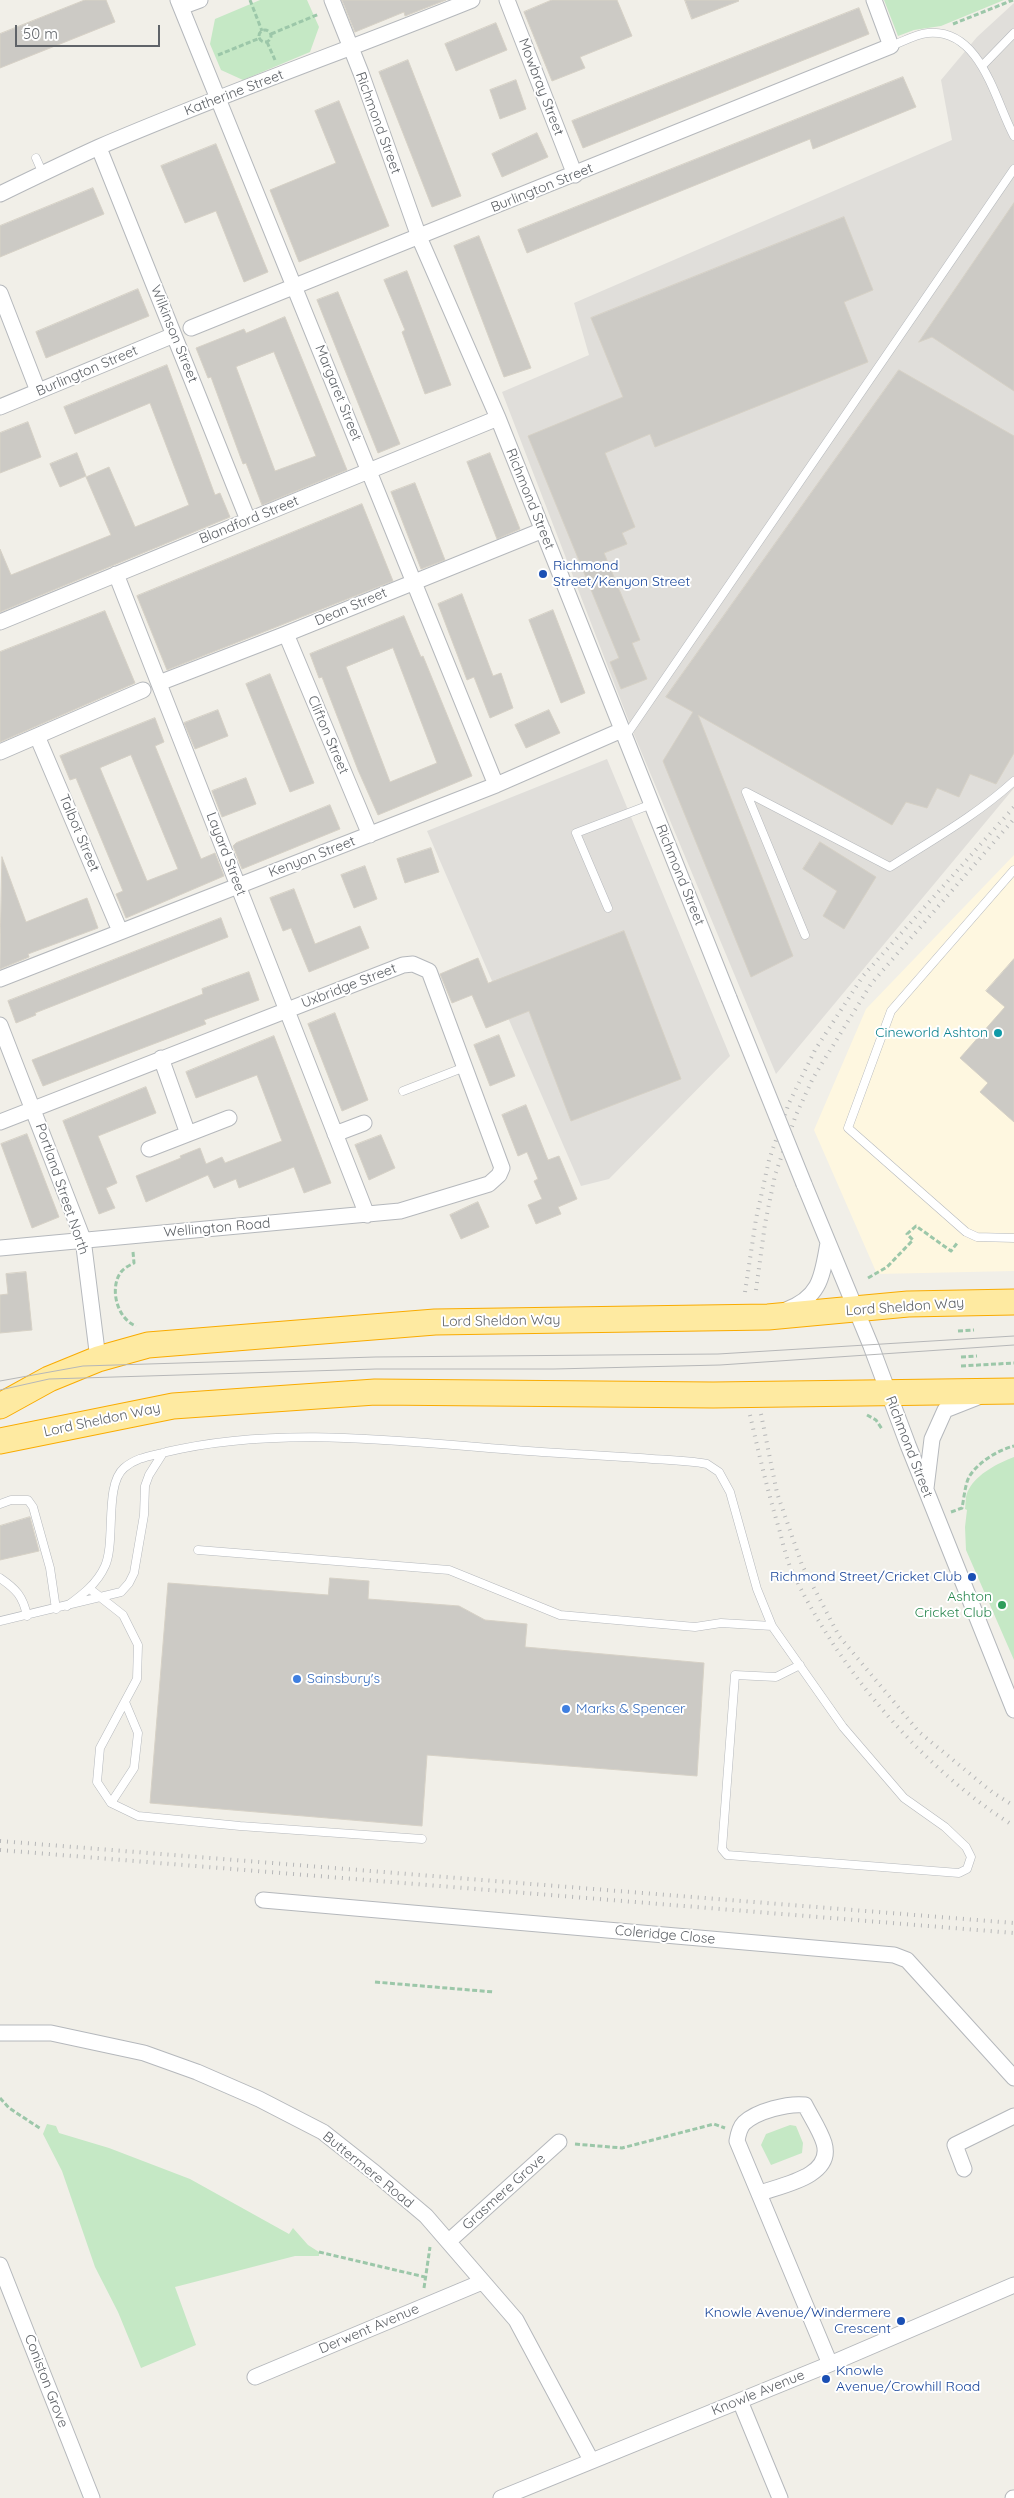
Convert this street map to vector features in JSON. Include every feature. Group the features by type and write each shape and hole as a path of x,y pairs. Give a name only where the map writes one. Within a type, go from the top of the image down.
{"highway":[{"name":"Lord Sheldon Way","path":"0,1406 49,1379 98,1359 148,1345 435,1322 768,1317 908,1304 1014,1302"},
{"name":"Lord Sheldon Way","path":"0,1441 173,1406 374,1392 713,1395 1004,1392"}],"street":[{"path":"180,4 200,0"},
{"name":"Katherine Street","path":"0,194 99,148 218,98 351,49 472,0"},
{"name":"Mowbray Street","path":"507,0 575,175"},
{"path":"874,0 891,46"},
{"name":"Margaret Street","path":"180,4 496,785"},
{"name":"Richmond Street","path":"333,4 419,237 498,418 729,998 856,1310 1014,1710"},
{"name":"Burlington Street","path":"191,328 294,285 575,175 891,46"},
{"name":"Wilkinson Street","path":"99,148 248,520"},
{"path":"0,294 38,391"},
{"name":"Burlington Street","path":"0,406 174,335"},
{"name":"Blandford Street","path":"0,622 498,418"},
{"name":"Dean Street","path":"159,683 543,530"},
{"name":"Layard Street","path":"116,574 367,1215"},
{"name":"Clifton Street","path":"286,634 370,836"},
{"path":"0,752 142,690"},
{"name":"Kenyon Street","path":"0,979 238,885 370,836 624,734"},
{"name":"Talbot Street","path":"38,736 120,931"},
{"name":"Uxbridge Street","path":"0,1122 403,965 421,966 429,970 502,1168 499,1175 489,1184 434,1202"},
{"name":"Portland Street North","path":"0,1025 34,1108 83,1239 98,1359"},
{"path":"161,1058 188,1134"},
{"path":"149,1148 229,1118"},
{"path":"335,1134 364,1123"},
{"name":"Wellington Road","path":"0,1248 83,1239 367,1215 400,1211 434,1202"},
{"path":"768,1317 810,1298 820,1282 828,1243"},
{"path":"926,1490 932,1439 945,1410 1004,1392"},
{"name":"Coleridge Close","path":"263,1900 894,1954 908,1960 1014,2078"},
{"name":"Buttermere Road","path":"0,2033 51,2033 144,2053 197,2072 260,2099 323,2132 375,2172 434,2224 516,2320 591,2460"},
{"path":"760,2193 806,2176 823,2164 826,2154 824,2144 805,2104 791,2103 744,2123 739,2133 738,2141 830,2364"},
{"path":"964,2169 955,2145 1014,2116"},
{"name":"Grasmere Grove","path":"449,2241 559,2142"},
{"name":"Coniston Grove","path":"0,2265 92,2498"},
{"name":"Derwent Avenue","path":"255,2376 482,2282"},
{"name":"Knowle Avenue","path":"501,2498 830,2364 1014,2285"},
{"path":"740,2401 780,2498"}],"lane":[{"path":"891,46 928,33 948,36 968,48 982,65 1004,118 1014,136"},
{"path":"982,65 1014,33"},
{"path":"36,158 43,174"},
{"path":"624,734 1014,168"},
{"path":"805,935 746,792 890,867 964,821 998,796 1014,781"},
{"path":"608,908 576,833 652,804"},
{"path":"1014,870 891,1011 848,1128 966,1232 977,1237 1014,1238"},
{"path":"403,1091 465,1067"},
{"path":"67,1606 90,1588 105,1566 110,1550 111,1510 115,1486 123,1469 138,1458 231,1440 284,1438 375,1440 707,1464 719,1472 730,1492 757,1589 772,1626 800,1665 844,1727 904,1798 945,1827 966,1847 971,1857 967,1869 959,1873 727,1855 722,1849 735,1675 776,1677 800,1665"},
{"path":"0,1621 121,1592 132,1578 144,1515 146,1486 149,1475 163,1453"},
{"path":"0,1504 11,1500 28,1500 33,1507 50,1568 56,1609"},
{"path":"198,1550 449,1570 560,1615 695,1627 721,1623 772,1626"},
{"path":"0,1578 16,1588 24,1600 27,1616"},
{"path":"90,1588 123,1615 138,1645 137,1679 100,1748 97,1782 111,1803 138,1816 422,1840"},
{"path":"111,1803 134,1768 138,1733 125,1702"}],"path":[{"path":"250,0 262,31 260,38"},
{"path":"939,35 951,25 1013,0"},
{"path":"271,34 333,4"},
{"path":"260,38 267,42 271,40 271,34 268,30 262,31"},
{"path":"203,61 260,38"},
{"path":"868,1278 887,1267 913,1240 907,1234 916,1226 951,1251 966,1232"},
{"path":"958,1330 974,1330"},
{"path":"961,1357 976,1356"},
{"path":"961,1366 1014,1363"},
{"path":"962,1508 969,1477 990,1457 1002,1449 1014,1446"},
{"path":"375,1982 494,1992"},
{"path":"0,2098 10,2108 41,2129"},
{"path":"559,2142 622,2148 714,2124 739,2133"},
{"path":"420,2308 434,2224"},
{"path":"319,2252 425,2277"}],"shaded area":[{"path":"1014,3 1014,788 776,1074 633,732 502,392 589,355 574,303 952,140 941,80 977,37"},
{"path":"607,759 730,1056 609,1179 581,1186 427,831"},
{"path":"1014,855 1014,1271 877,1274 814,1130 866,1009"}],"green space":[{"path":"260,0 307,0 319,27 310,52 243,80 221,70 210,44 215,19"},
{"path":"884,0 1004,0 941,26 914,30 898,36"},
{"name":"Ashton Cricket Club","path":"1014,1457 1014,1660 966,1550 965,1527 967,1510 965,1509 968,1491 977,1479 995,1466"},
{"path":"47,2124 56,2126 59,2133 109,2148 190,2179 289,2234 293,2228 308,2245 319,2252 319,2256 295,2256 175,2287 196,2345 141,2368 118,2312 95,2267 62,2171 43,2134"},
{"path":"790,2125 796,2126 803,2143 802,2153 771,2165 761,2145 766,2134"}],"building":[{"path":"85,0 106,0 115,22 0,68 0,34"},
{"path":"342,0 446,0 405,16 404,12 355,32"},
{"path":"552,0 617,0 632,36 580,57 585,68 552,81 524,12"},
{"path":"685,0 738,0 739,1 692,19"},
{"path":"859,8 869,34 583,148 572,121"},
{"path":"496,23 507,50 456,71 445,44"},
{"path":"408,60 461,196 432,207 379,72"},
{"path":"903,77 916,107 813,149 810,139 527,253 518,230"},
{"path":"516,80 526,109 500,119 490,90"},
{"path":"339,101 389,226 299,262 270,190 336,163 315,111"},
{"path":"537,133 548,157 502,177 492,154"},
{"path":"216,144 268,272 244,282 216,211 185,223 161,166"},
{"path":"93,188 104,214 0,257 0,226"},
{"path":"1014,203 1014,391 932,337 919,342"},
{"path":"844,217 873,290 844,302 868,362 655,447 650,434 605,453 635,527 622,533 627,544 604,553 640,640 632,643 647,679 621,689 610,662 619,658 528,436 623,397 591,318"},
{"path":"479,236 531,368 504,377 454,246"},
{"path":"407,271 451,385 425,394 402,332 405,330 384,280"},
{"path":"138,289 149,316 46,358 36,332"},
{"path":"338,292 400,444 378,453 317,300"},
{"path":"285,317 347,470 262,505 246,463 243,464 211,377 208,378 196,348 244,329 246,333","holes":["274,352 316,456 275,471 236,367"]},
{"path":"167,365 215,495 220,493 230,517 0,612 0,549 11,575 111,535 86,477 109,467 135,527 189,505 150,403 75,434 64,407"},
{"path":"899,370 1014,436 1014,753 996,784 970,774 959,797 937,788 927,808 906,802 892,825 698,715 793,956 751,977 663,761 693,712 666,697"},
{"path":"28,422 41,457 0,473 0,433"},
{"path":"77,453 86,476 60,487 50,464"},
{"path":"490,453 520,529 497,539 467,462"},
{"path":"415,483 445,560 421,569 391,492"},
{"path":"362,504 393,581 167,670 137,596"},
{"path":"462,594 493,676 501,673 513,708 490,718 474,677 467,680 438,604"},
{"path":"553,610 585,693 561,703 529,620"},
{"path":"105,611 135,683 0,742 0,652"},
{"path":"404,616 421,657 423,656 472,776 378,815 358,770 322,677 319,678 310,654","holes":["393,648 437,763 390,782 346,667"]},
{"path":"270,674 314,783 290,792 246,684"},
{"path":"218,710 228,736 195,749 184,723"},
{"path":"549,710 560,733 526,748 515,725"},
{"path":"155,718 164,742 155,746 201,859 215,853 224,876 126,918 116,894 123,891 76,778 70,780 60,756","holes":["131,755 178,869 147,881 100,768"]},
{"path":"246,778 256,804 222,817 212,791"},
{"path":"330,805 340,829 242,869 233,846 236,843"},
{"path":"820,842 876,877 844,929 823,916 837,891 803,869"},
{"path":"431,848 439,872 405,883 397,859"},
{"path":"2,857 26,922 87,898 98,928 28,954 29,957 0,969"},
{"path":"365,866 377,899 354,908 341,875"},
{"path":"294,889 315,944 360,926 369,948 309,972 291,928 283,931 270,898"},
{"path":"221,918 228,937 35,1013 36,1015 16,1023 8,1001"},
{"path":"624,931 681,1079 571,1121 529,1011 486,1028 472,995 452,1003 440,974 478,958 488,983"},
{"name":"Cineworld Ashton","path":"1014,959 1014,1122 980,1092 988,1083 960,1058 1005,1007 986,991"},
{"path":"249,972 259,1000 204,1020 206,1024 43,1086 32,1060 203,994 202,989"},
{"path":"335,1013 368,1100 342,1111 308,1024"},
{"path":"499,1035 515,1076 490,1086 474,1045"},
{"path":"274,1036 331,1183 304,1193 294,1167 239,1188 236,1179 214,1188 208,1175 146,1202 136,1176 181,1158 180,1156 200,1148 206,1164 222,1157 225,1163 282,1141 257,1075 196,1098 186,1072"},
{"path":"146,1087 156,1113 98,1136 117,1183 106,1188 115,1208 99,1214 63,1121"},
{"path":"526,1105 548,1160 559,1156 577,1199 558,1207 561,1214 536,1224 528,1205 542,1199 534,1181 538,1179 527,1152 518,1156 502,1115"},
{"path":"27,1134 59,1217 32,1228 1,1144"},
{"path":"381,1135 395,1168 369,1180 355,1145"},
{"path":"478,1202 489,1227 461,1239 450,1215"},
{"path":"26,1272 32,1330 0,1333 0,1295 8,1294 6,1274"},
{"path":"30,1517 39,1551 0,1560 0,1526"},
{"name":"Sainsbury's","path":"330,1578 369,1581 368,1599 459,1606 485,1620 527,1624 525,1647 704,1663 697,1776 427,1755 422,1826 150,1803 168,1583 328,1595"}],"tram line":[{"path":"0,1381 83,1366 375,1357 718,1354 1014,1336"},
{"path":"0,1390 49,1379 376,1369 554,1369 720,1365 1014,1345"}],"railway":[{"path":"745,1292 756,1219 769,1160 789,1103 815,1050 863,976 1014,807"},
{"path":"756,1290 765,1224 775,1175 796,1115 813,1078 871,984 1014,819"},
{"path":"761,1414 777,1493 802,1565 839,1636 919,1732 992,1792 1014,1806"},
{"path":"750,1415 789,1564 810,1606 832,1642 857,1678 915,1745 946,1775 1014,1826"},
{"path":"0,1841 1014,1923"},
{"path":"0,1850 1014,1933"}],"place":[{"name":"Richmond Street/Kenyon Street","path":"543,574"},
{"name":"Cineworld Ashton","path":"998,1033"},
{"name":"Richmond Street/Cricket Club","path":"972,1577"},
{"name":"Ashton Cricket Club","path":"1002,1605"},
{"name":"Sainsbury's","path":"297,1679"},
{"name":"Marks & Spencer","path":"566,1709"},
{"name":"Knowle Avenue/Windermere Crescent","path":"901,2321"},
{"name":"Knowle Avenue/Crowhill Road","path":"826,2379"}]}
